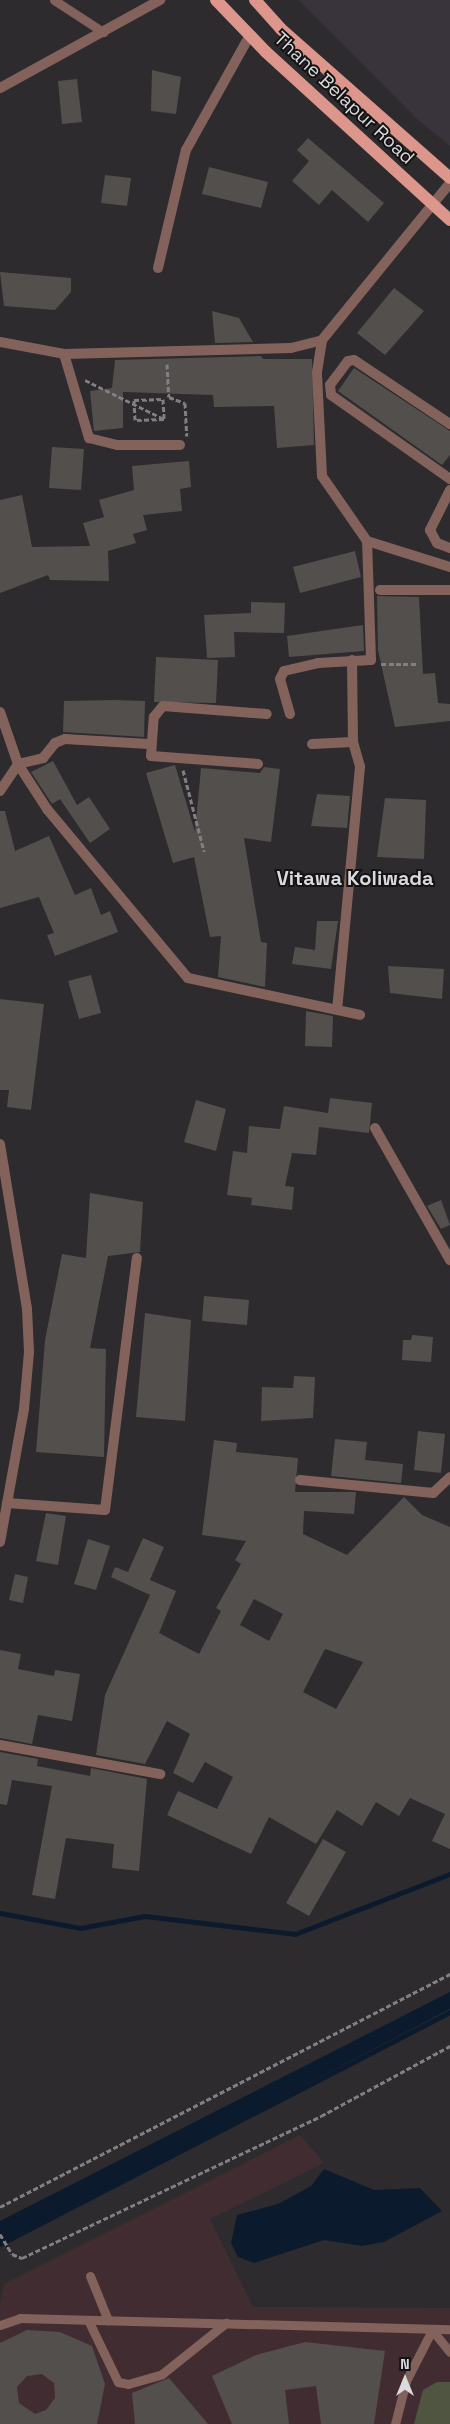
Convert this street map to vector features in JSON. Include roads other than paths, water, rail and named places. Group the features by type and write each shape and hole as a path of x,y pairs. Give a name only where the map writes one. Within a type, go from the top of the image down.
{"main road":[{"name":"Thane Belapur Road","path":"216,0 250,35 450,220"},
{"name":"Thane Belapur Road","path":"255,0 281,29 450,178"}],"street":[{"path":"0,88 160,0"},
{"path":"158,268 186,150 250,35"},
{"path":"290,714 279,675 301,665 371,660 367,541 322,476 318,366 322,340 450,183"},
{"path":"0,342 64,354 291,348 322,340"},
{"path":"64,354 89,438 117,444 180,445"},
{"path":"450,424 358,362 348,361 335,378 331,395 450,479"},
{"path":"318,366 335,378"},
{"path":"450,490 430,530 437,543 450,548"},
{"path":"367,541 450,567"},
{"path":"380,590 450,590"},
{"path":"337,1009 360,767 352,742 352,660"},
{"path":"258,764 151,756 149,744 154,717 163,706 267,714"},
{"path":"0,712 18,764 47,809 188,978 360,1015"},
{"path":"0,791 18,764 43,758 55,743 65,739 149,744"},
{"path":"312,744 352,742"},
{"path":"375,1128 450,1260"},
{"path":"0,1144 25,1292 29,1352 0,1542"},
{"path":"7,1503 105,1510 137,1258"},
{"path":"300,1480 433,1493 450,1477"},
{"path":"0,1745 160,1774"}],"lane":[{"path":"54,0 103,32"},
{"path":"90,2276 108,2320"},
{"path":"0,2325 20,2318 450,2329"},
{"path":"88,2320 118,2382 128,2384 162,2374 226,2323"},
{"path":"432,2330 450,2352"},
{"path":"394,2424 406,2381 432,2330"}],"water":[{"path":"450,1992 450,2009 0,2244 0,2221"},
{"path":"324,2169 374,2190 420,2188 442,2211 384,2242 362,2246 324,2240 254,2263 238,2257 231,2243 237,2215 278,2204 311,2186"}],"waterway":[{"path":"0,1913 80,1928 145,1916 295,1934 450,1874"},
{"path":"0,2244 450,2012"}],"district":[{"name":"Vitawa Koliwada","path":"355,878"}]}
